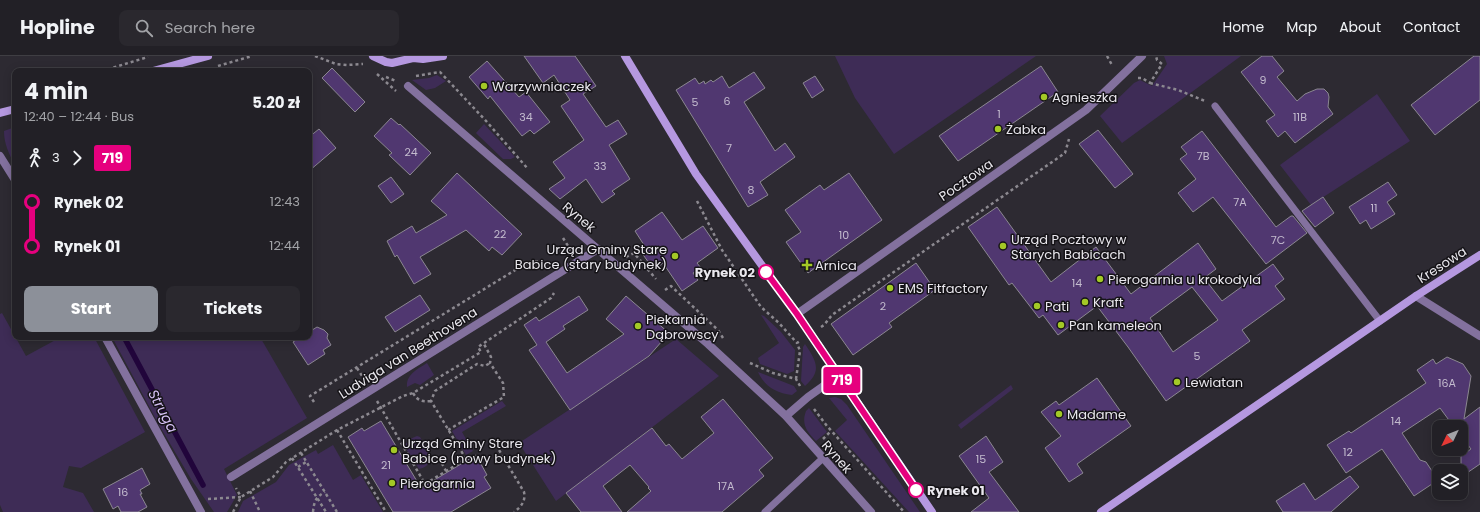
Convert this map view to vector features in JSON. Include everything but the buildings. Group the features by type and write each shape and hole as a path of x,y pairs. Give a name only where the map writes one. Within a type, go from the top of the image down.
{"street":[{"path":"164,68 208,56"},
{"path":"373,56 392,63 411,57 423,59 443,56"},
{"path":"625,56 696,174 797,314 932,512"},
{"name":"Pocztowa","path":"797,314 1086,110 1142,56"},
{"name":"Rynek","path":"408,86 708,344 786,416 822,459 871,512"},
{"path":"0,113 12,110"},
{"path":"0,156 12,175"},
{"name":"Ludviga van Beethovena","path":"231,477 598,249"},
{"name":"Kresowa","path":"1101,512 1416,296 1480,255"},
{"path":"1416,296 1480,336"},
{"path":"107,340 193,500 201,512"},
{"path":"786,416 839,375"}],"lane":[{"path":"1215,106 1380,321"},
{"path":"765,512 822,459"}],"path":[{"path":"112,68 152,56"},
{"path":"214,67 252,56"},
{"path":"315,56 336,64 366,64"},
{"path":"409,76 440,72 487,122 528,170"},
{"path":"377,74 400,95"},
{"path":"1150,83 1178,90 1215,106"},
{"path":"904,512 814,410 796,379 800,351 797,343 824,325 832,315 1065,153 1070,137"},
{"path":"314,402 310,396 525,264 533,261 552,263 558,261 566,255 570,249 564,239 558,235"},
{"path":"624,258 634,253 665,290 671,286 718,330 724,340"},
{"path":"558,261 565,269"},
{"path":"233,512 241,497 272,478 286,462 337,430 412,392 481,352 478,347 551,298 555,292"},
{"path":"448,430 504,397 503,383 490,363 490,357 484,344"},
{"path":"748,362 773,373 796,379"},
{"path":"431,401 435,391 477,364 485,366 490,363"},
{"path":"412,392 417,399 423,402 431,401"},
{"path":"380,408 425,484 466,459 431,401"},
{"path":"337,430 386,512"},
{"path":"496,445 524,492 524,500 522,505 514,512"},
{"path":"301,453 337,512"},
{"path":"292,458 326,512"},
{"path":"439,458 446,471"},
{"path":"298,467 306,462"},
{"path":"250,491 260,512"},
{"path":"313,512 313,504 317,497 325,492"},
{"path":"193,500 241,497"}],"shaded area":[{"path":"835,56 1036,56 894,154 855,98"},
{"path":"1164,56 1241,56 1122,143 1100,116 1134,83 1140,80 1152,86 1167,64"},
{"path":"437,75 446,81 435,88 426,90 412,80 429,78"},
{"path":"1377,94 1410,141 1311,205 1280,165"},
{"path":"484,124 515,157 511,159 503,159 476,133"},
{"path":"12,128 12,159 7,149 4,131"},
{"path":"2,313 12,331 12,340 17,340 26,356 55,340 96,340 145,432 81,468 69,466 63,487 83,493 94,512 3,512 0,505 0,314"},
{"path":"761,315 781,332 795,350 794,371 787,374 760,364 758,358 779,343"},
{"path":"676,339 719,376 556,501 519,443"},
{"path":"114,340 262,340 307,418 224,469 237,495 227,512 214,512 191,479 159,425"},
{"path":"805,344 815,361 816,371 814,376 805,386 801,381 803,347"},
{"path":"427,363 434,375 420,385 415,383 407,387 408,379 411,375"},
{"path":"758,372 794,386 797,391 792,395 776,391 764,382"},
{"path":"1011,385 1013,389 961,429 958,425"},
{"path":"835,397 841,399 847,405 920,512 909,512 835,431 847,420 829,398"},
{"path":"502,401 506,406 462,432 473,451 466,455 452,431"},
{"path":"809,408 827,432 816,441 806,428 804,420 806,411"},
{"path":"417,436 420,437 430,455 429,463 425,467 419,469 404,446 410,439"},
{"path":"333,445 353,480 361,475 383,512 238,512 243,501 276,482 289,465 316,450 318,454"}],"waterway":[{"name":"Struga","path":"126,340 203,485"}],"bus line":[{"name":"719","path":"766,272 832,364 916,490"}],"place":[{"name":"Warzywniaczek","path":"484,86"},
{"name":"Agnieszka","path":"1044,97"},
{"name":"Żabka","path":"998,129"},
{"name":"Urząd Pocztowy w Starych Babicach","path":"1003,246"},
{"name":"Urząd Gminy Stare Babice (stary budynek)","path":"675,256"},
{"name":"Arnica","path":"807,265"},
{"name":"Rynek 02","path":"766,272"},
{"name":"Pierogarnia u krokodyla","path":"1100,279"},
{"name":"EMS Fitfactory","path":"890,288"},
{"name":"Kraft","path":"1085,302"},
{"name":"Pati","path":"1037,306"},
{"name":"Pan kameleon","path":"1061,325"},
{"name":"Piekarnia Dąbrowscy","path":"638,326"},
{"name":"Lewiatan","path":"1177,382"},
{"name":"Madame","path":"1059,414"},
{"name":"Urząd Gminy Stare Babice (nowy budynek)","path":"394,450"},
{"name":"Pierogarnia","path":"392,483"},
{"name":"Rynek 01","path":"916,490"}]}
